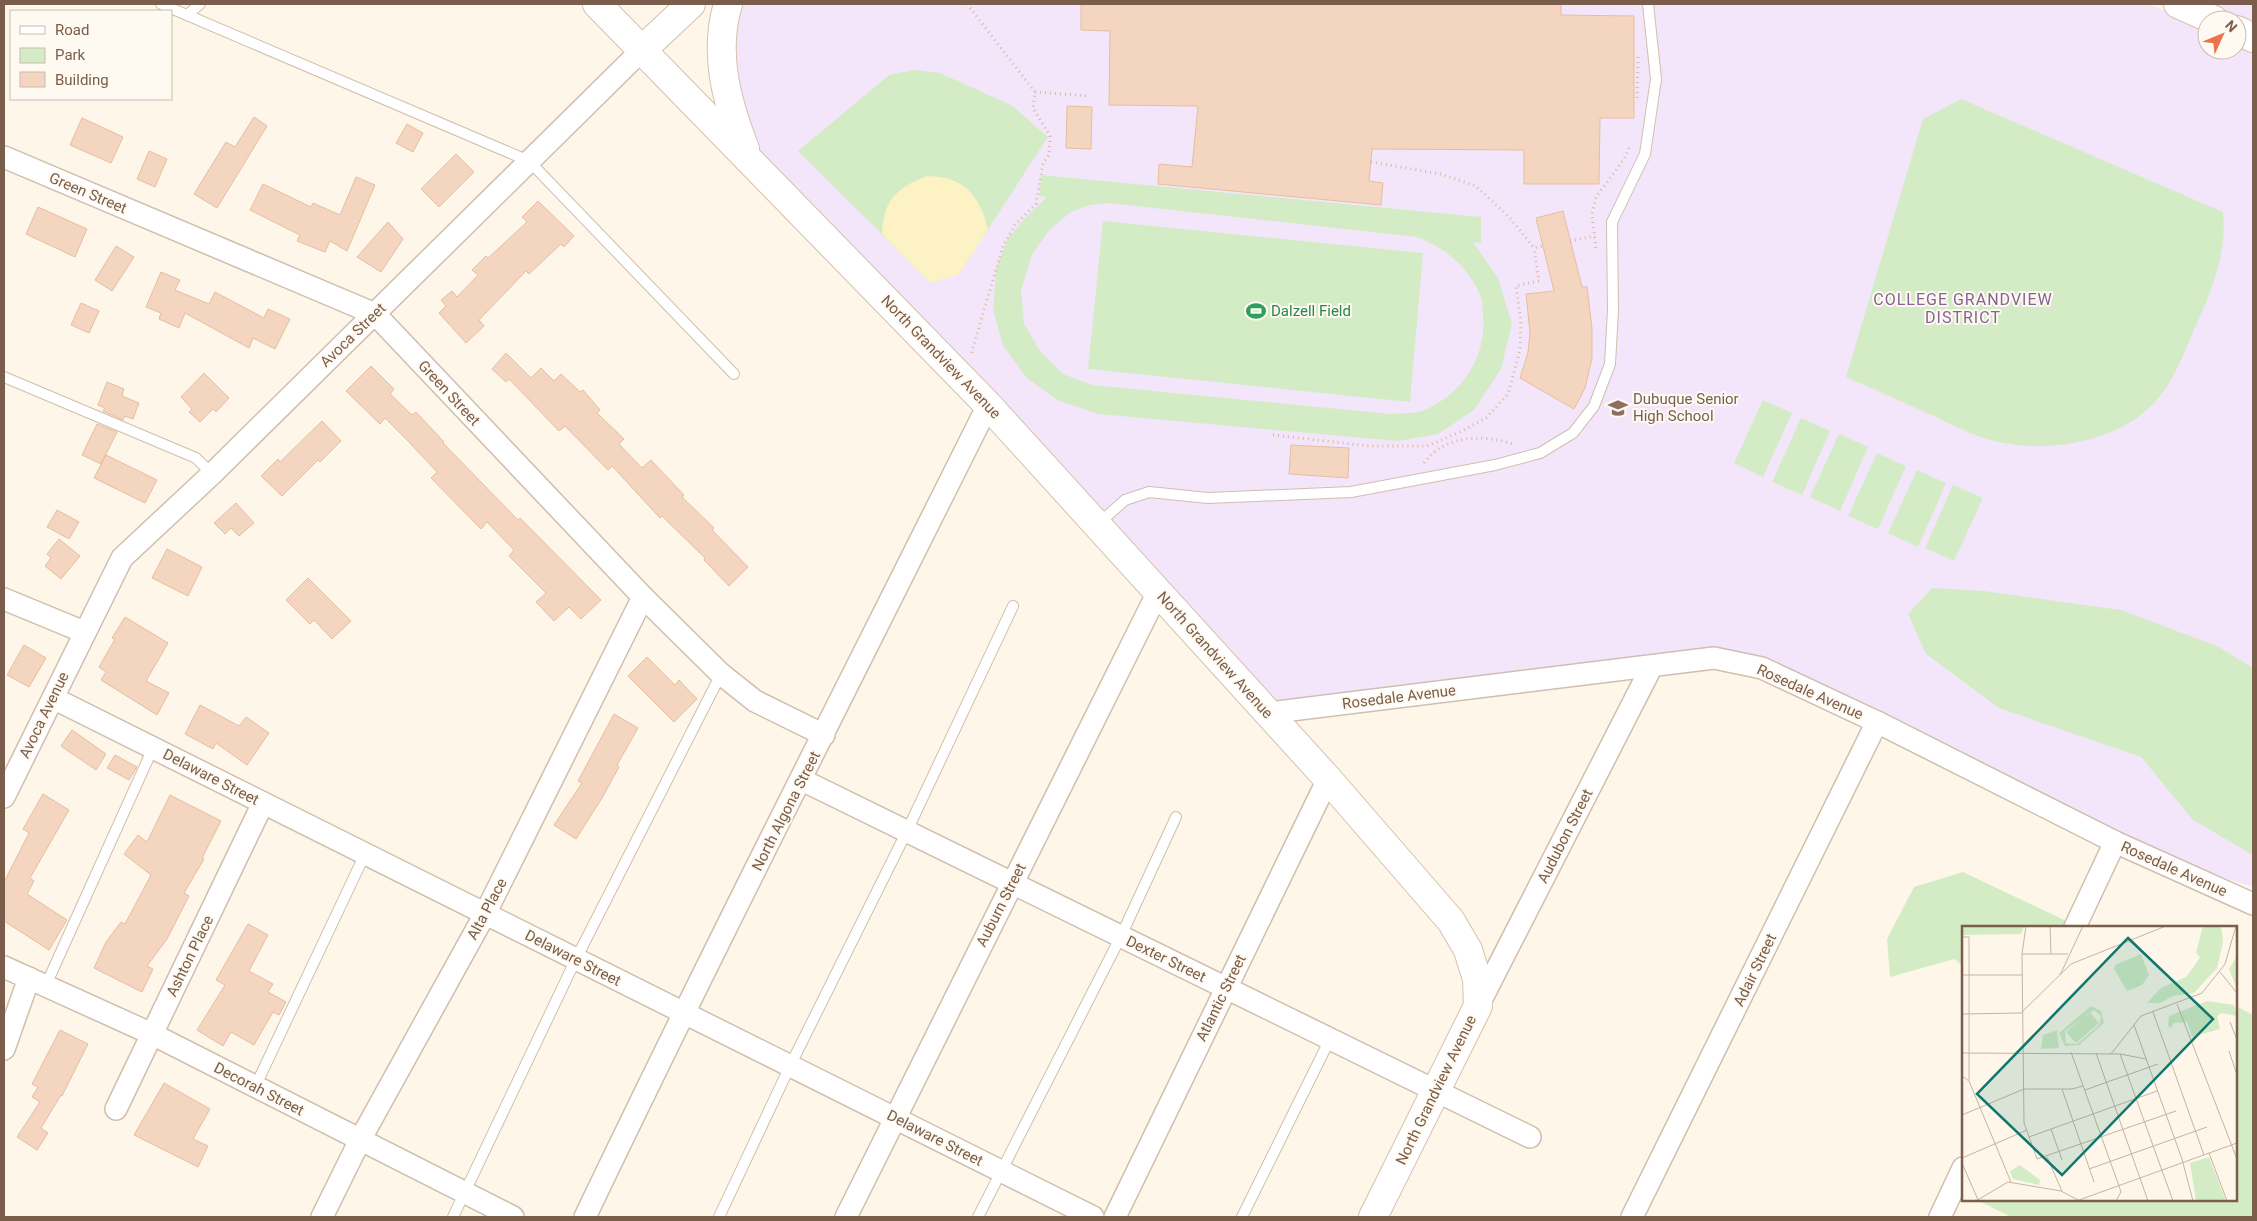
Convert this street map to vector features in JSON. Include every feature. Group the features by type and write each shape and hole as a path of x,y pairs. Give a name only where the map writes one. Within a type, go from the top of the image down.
{"street":[{"path":"597,4 642,50 691,4"},
{"name":"North Grandview Avenue","path":"728,4 724,19 721,56 729,108 748,158"},
{"path":"2178,4 2197,12"},
{"name":"North Grandview Avenue","path":"642,50 988,405 1328,779 1451,921 1468,950 1477,979 1478,1006 1437,1092 1373,1217"},
{"name":"Avoca Street","path":"84,632 122,558 212,474 642,50"},
{"name":"Green Street","path":"4,157 375,314 643,597 720,674 755,701 824,735"},
{"name":"North Algona Street","path":"585,1217 683,1012 802,780 988,405"},
{"name":"Auburn Street","path":"846,1217 1158,592"},
{"name":"Alta Place","path":"322,1217 360,1140 486,914 643,597"},
{"path":"4,599 84,632"},
{"name":"Avoca Avenue","path":"4,797 84,632"},
{"name":"Rosedale Avenue","path":"1268,713 1714,658 1762,668 1877,722 2114,842 2253,904"},
{"name":"Audubon Street","path":"1478,1006 1652,666"},
{"name":"Delaware Street","path":"53,698 1093,1217"},
{"name":"Adair Street","path":"1632,1217 1877,722"},
{"name":"Atlantic Street","path":"1115,1217 1328,779"},
{"name":"Dexter Street","path":"802,780 1530,1137"},
{"name":"Ashton Place","path":"116,1109 263,803"},
{"path":"2075,926 2114,842"},
{"name":"Decorah Street","path":"4,967 152,1034 512,1217"},
{"path":"4,1050 38,981"},
{"path":"1940,1217 1962,1170"}],"lane":[{"path":"162,4 529,161 734,374"},
{"path":"187,15 200,4"},
{"path":"1097,525 1125,500 1149,492 1208,498 1351,492 1504,463 1540,453 1573,433 1594,406 1610,364 1613,310 1612,222 1645,154 1656,79 1648,4"},
{"path":"4,377 196,458 212,474"},
{"path":"719,1217 790,1066 907,832 1013,606"},
{"path":"453,1217 576,959 720,674"},
{"path":"38,981 153,748"},
{"path":"978,1217 1121,936 1176,817"},
{"path":"255,1087 365,854"},
{"path":"1242,1217 1330,1039"}],"path":[{"path":"967,4 1036,92 1034,108 1050,136 1049,156 1043,163 1036,204 1015,226 1003,246 972,354"},
{"path":"1637,103 1638,56"},
{"path":"1036,92 1088,96"},
{"path":"1597,251 1592,215 1596,197 1624,159 1633,140"},
{"path":"1272,435 1369,446 1427,446 1460,432 1486,418 1508,394 1520,350 1521,322 1516,286 1539,281 1534,248 1510,218 1476,186 1441,174 1371,162"},
{"path":"1570,241 1595,236"},
{"path":"1534,248 1543,246"},
{"path":"1422,466 1432,453 1466,438 1488,437 1519,445"}],"shaded area":[{"name":"Dubuque Senior High School","path":"730,4 2150,4 2197,26 2197,60 2247,60 2247,50 2253,53 2253,887 2115,842 1877,722 1714,658 1268,713 748,158 729,108"},
{"path":"2177,4 2253,4 2253,38 2247,31 2247,10 2197,10 2197,13"}],"green space":[{"path":"914,70 940,73 1011,105 1048,137 959,274 931,283 798,151 889,75"},
{"path":"1961,99 2223,212 2224,229 2220,262 2210,293 2180,361 2160,396 2143,413 2123,426 2100,436 2075,443 2025,446 2000,442 1968,432 1846,377 1923,119"},
{"path":"1041,175 1481,217 1481,243 1473,242 1498,278 1512,324 1501,369 1474,410 1438,434 1398,441 1098,414 1057,400 1027,378 1003,346 993,310 996,269 1008,238 1047,197 1039,196","holes":["1108,203 1417,237 1427,241 1455,259 1469,275 1482,300 1483,314 1481,345 1469,373 1449,395 1436,404 1418,412 1391,414 1092,385 1063,374 1040,351 1024,324 1021,290 1032,255 1050,229 1071,212 1090,205"]},
{"name":"Dalzell Field","path":"1103,221 1423,253 1410,402 1088,369"},
{"path":"1763,400 1792,413 1763,477 1734,463"},
{"path":"1801,418 1830,431 1802,495 1772,482"},
{"path":"1839,434 1868,447 1840,511 1810,497"},
{"path":"1877,453 1906,466 1878,529 1848,516"},
{"path":"1917,470 1946,483 1918,547 1888,533"},
{"path":"1953,485 1983,498 1954,561 1925,548"},
{"path":"1932,588 1984,591 2121,610 2219,647 2253,668 2253,855 2193,820 2141,757 1999,708 1926,654 1908,614"},
{"path":"1963,872 2077,926 1962,926 1962,965 1954,959 1890,977 1887,939 1914,887"},
{"path":"2237,1007 2253,1015 2253,1217 2011,1217 1979,1201 2237,1201"}],"sand":[{"path":"928,176 951,180 961,184 968,190 980,207 988,230 959,274 931,283 882,234 885,212 894,196 908,185"}],"building":[{"path":"1081,4 1561,4 1561,15 1634,16 1634,118 1600,118 1599,184 1524,184 1524,150 1372,149 1369,181 1383,183 1381,205 1158,184 1159,164 1192,167 1198,106 1109,105 1110,31 1081,30"},
{"path":"1067,106 1092,107 1091,149 1066,148"},
{"path":"254,117 267,126 217,208 194,194 226,142 235,147"},
{"path":"82,118 123,137 111,163 70,145"},
{"path":"407,124 423,133 413,152 396,143"},
{"path":"149,151 167,159 155,187 137,179"},
{"path":"456,154 474,172 439,207 421,189"},
{"path":"356,177 375,185 347,251 330,241 325,252 297,241 300,235 250,210 263,184 311,207 313,203 340,215"},
{"path":"538,201 574,236 564,247 561,244 529,274 526,271 479,320 484,326 466,343 439,313 446,306 441,300 452,291 457,297 478,275 472,270 527,222 522,217"},
{"path":"38,207 87,229 75,257 26,234"},
{"path":"1563,211 1582,287 1587,287 1592,328 1592,358 1585,388 1574,409 1520,378 1528,352 1530,333 1526,294 1554,291 1536,218"},
{"path":"388,222 403,239 381,272 357,257"},
{"path":"116,246 134,257 112,291 95,280"},
{"path":"161,272 180,280 175,290 209,304 215,292 264,318 268,309 290,319 275,349 253,338 249,348 185,313 179,328 159,319 161,313 146,307"},
{"path":"81,303 99,311 89,333 71,325"},
{"path":"506,353 531,378 541,368 554,381 561,374 580,392 583,390 600,410 597,413 624,439 619,444 642,468 651,460 684,495 682,497 714,528 712,530 748,567 729,586 704,560 705,558 662,516 660,518 612,466 608,470 565,426 559,431 509,379 506,382 492,369"},
{"path":"371,366 394,389 390,394 412,415 416,412 443,443 518,520 520,518 601,600 581,619 569,607 554,621 536,602 546,593 509,556 514,550 487,522 481,529 431,478 437,472 408,441 385,418 380,424 346,391"},
{"path":"204,373 229,398 216,412 213,409 200,422 189,412 192,409 181,397"},
{"path":"107,382 124,389 122,396 139,403 133,419 125,416 123,420 103,411 105,408 98,405"},
{"path":"322,421 341,441 320,462 318,460 282,496 261,476 278,459 280,462"},
{"path":"97,424 117,432 101,464 82,455"},
{"path":"1291,445 1349,448 1348,478 1289,474"},
{"path":"106,455 157,480 145,503 94,478"},
{"path":"236,503 254,523 239,536 231,528 225,534 214,523"},
{"path":"57,510 79,522 69,539 47,527"},
{"path":"59,539 80,556 61,579 45,566 51,558 47,554"},
{"path":"167,549 202,567 188,596 152,578"},
{"path":"308,578 351,621 332,639 314,620 310,624 286,600"},
{"path":"125,617 168,643 146,681 169,693 157,715 101,680 106,672 99,667 115,639 112,638"},
{"path":"24,645 46,658 29,687 7,675"},
{"path":"647,657 675,685 679,680 697,699 674,722 628,676"},
{"path":"200,705 239,726 246,717 269,733 247,765 216,743 213,749 185,734"},
{"path":"614,714 638,728 617,765 619,767 602,798 576,839 554,825 582,783 578,781"},
{"path":"72,730 106,754 96,770 61,746"},
{"path":"115,755 137,767 129,780 107,768"},
{"path":"43,794 69,810 30,878 34,881 27,894 67,920 49,950 4,921 4,882 29,833 23,829"},
{"path":"170,795 221,821 202,858 204,859 184,893 189,896 167,939 147,966 153,969 142,992 94,968 106,942 121,922 125,924 151,875 124,854 138,835 147,842"},
{"path":"248,924 268,935 249,971 273,984 268,992 286,1002 279,1015 273,1012 254,1045 231,1032 223,1046 197,1030 225,985 216,980"},
{"path":"60,1030 88,1044 62,1096 41,1128 48,1133 37,1150 17,1137 40,1102 32,1097 38,1087 32,1084"},
{"path":"164,1083 210,1109 193,1139 208,1146 198,1167 134,1135"}],"place":[{"name":"Dalzell Field","path":"1256,311"},
{"name":"Dubuque Senior High School","path":"1618,408"}],"district":[{"name":"COLLEGE GRANDVIEW DISTRICT","path":"1963,308"}]}
